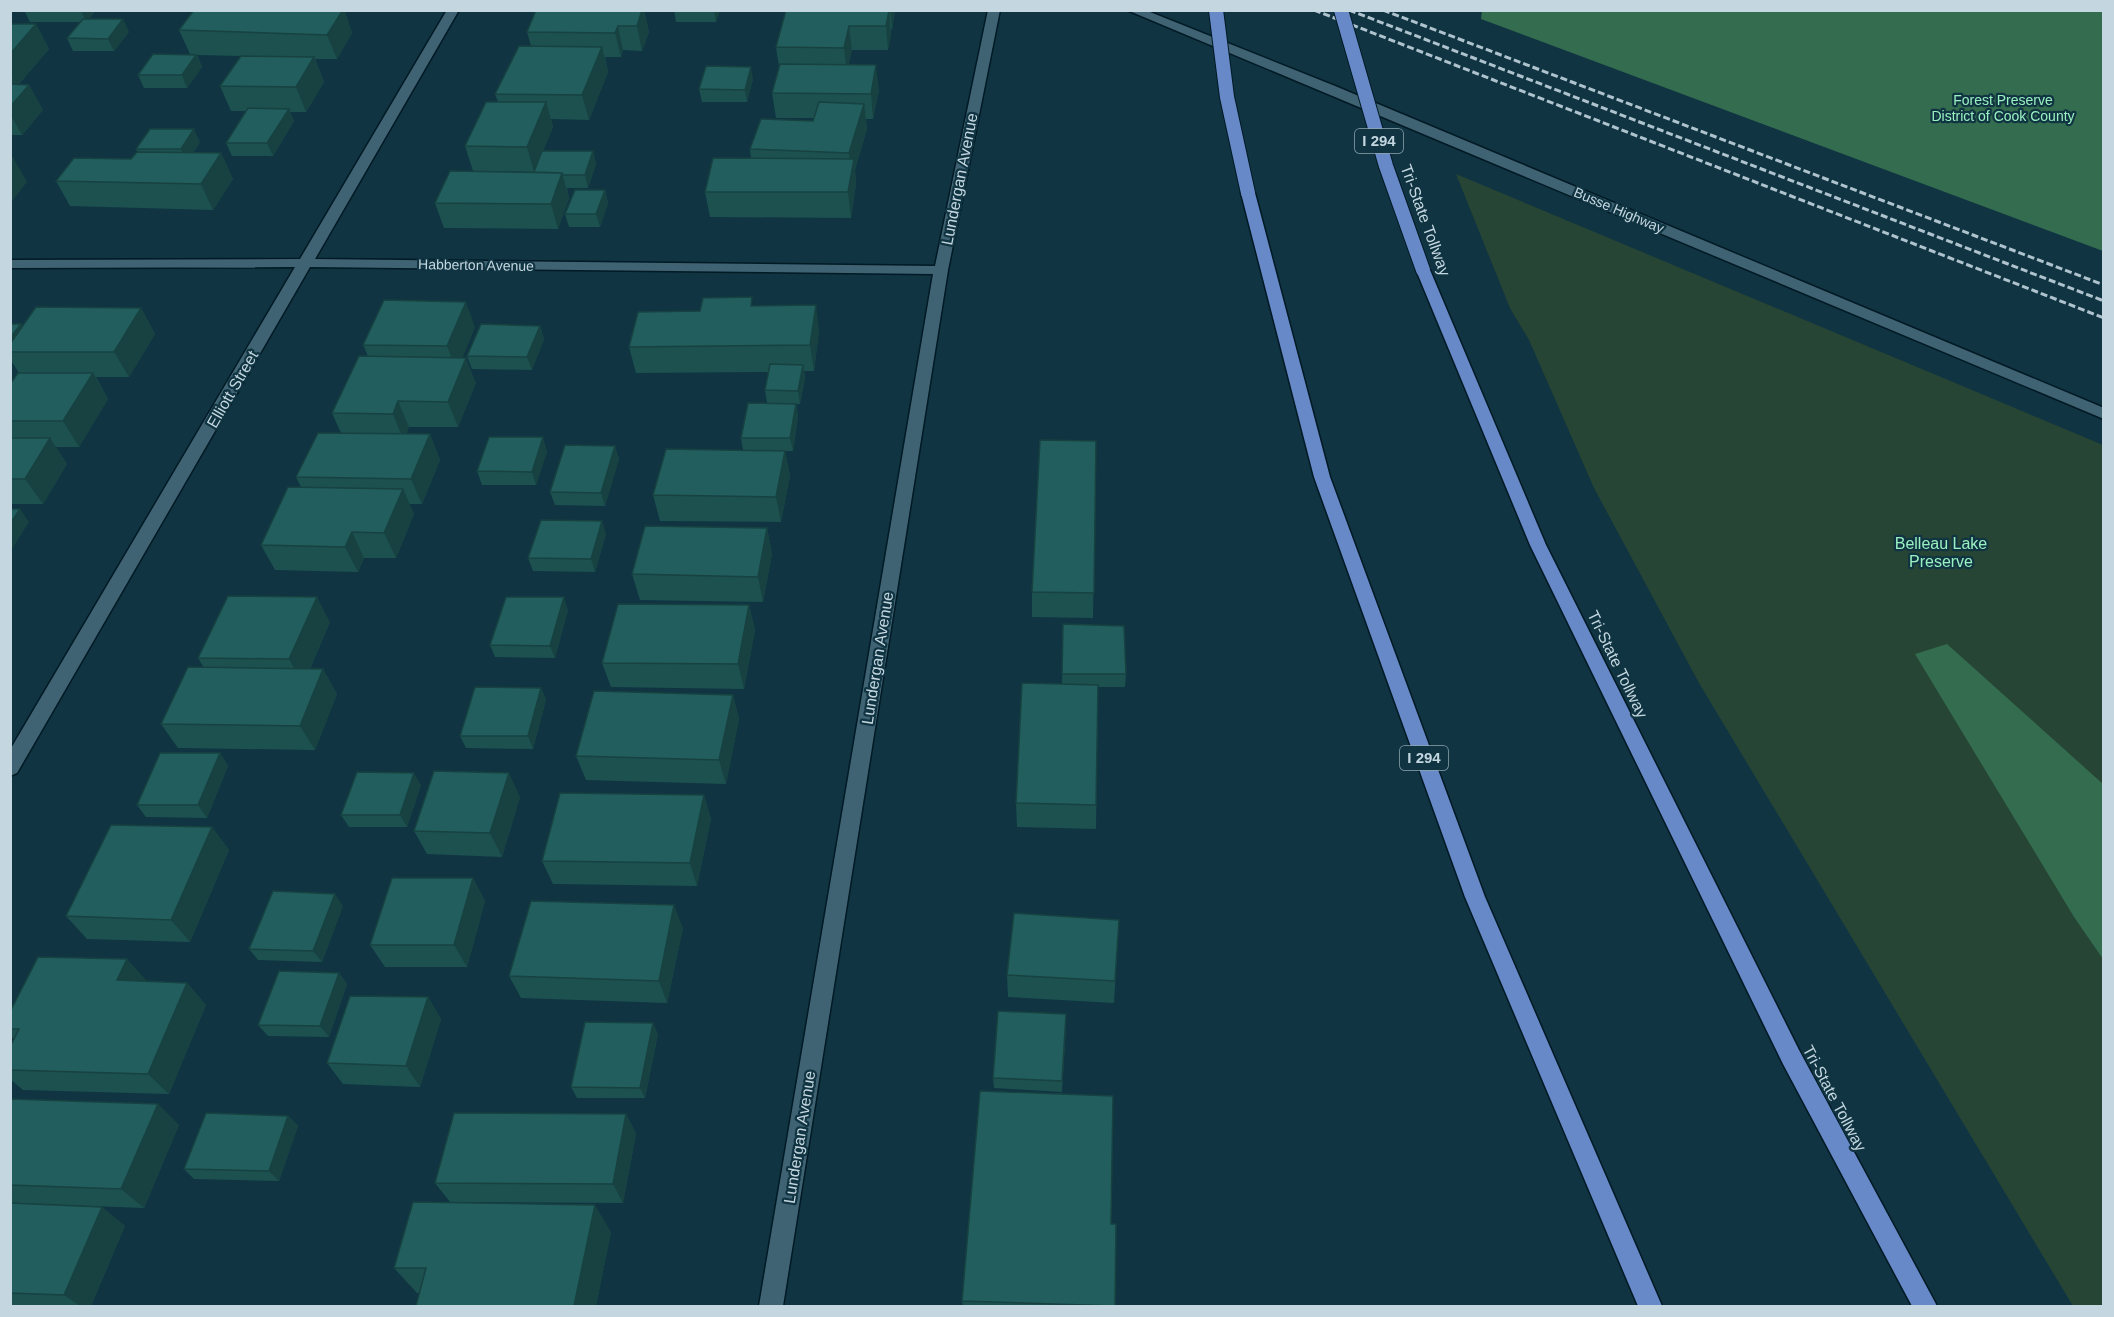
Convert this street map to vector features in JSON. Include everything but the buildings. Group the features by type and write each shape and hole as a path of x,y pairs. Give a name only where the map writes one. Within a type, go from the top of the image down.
{"highway":[{"name":"I 294","path":"1216,10 1227,97 1248,193 1322,477 1475,897 1650,1306"},
{"name":"Tri-State Tollway","path":"1341,10 1386,166 1423,270 1538,545 1791,1057 1925,1306"}],"street":[{"name":"Elliott Street","path":"10,768 453,10"},
{"name":"Lundergan Avenue","path":"771,1306 941,270 994,10"},
{"name":"Busse Highway","path":"1133,10 1331,89 2103,414"},
{"name":"Habberton Avenue","path":"10,264 305,263 941,270"}],"green space":[{"name":"Forest Preserve District of Cook County","path":"1482,10 2103,11 2103,251 1481,19"},
{"name":"Belleau Lake Preserve","path":"1456,174 2103,445 2103,1306 2073,1306 1699,683 1594,488 1529,340 1510,308"},
{"path":"1947,644 2103,784 2103,959 2074,917 1915,654"}],"railway":[{"path":"1314,10 2104,318"},
{"path":"1349,10 2104,301"},
{"path":"1383,10 2104,285"}]}
